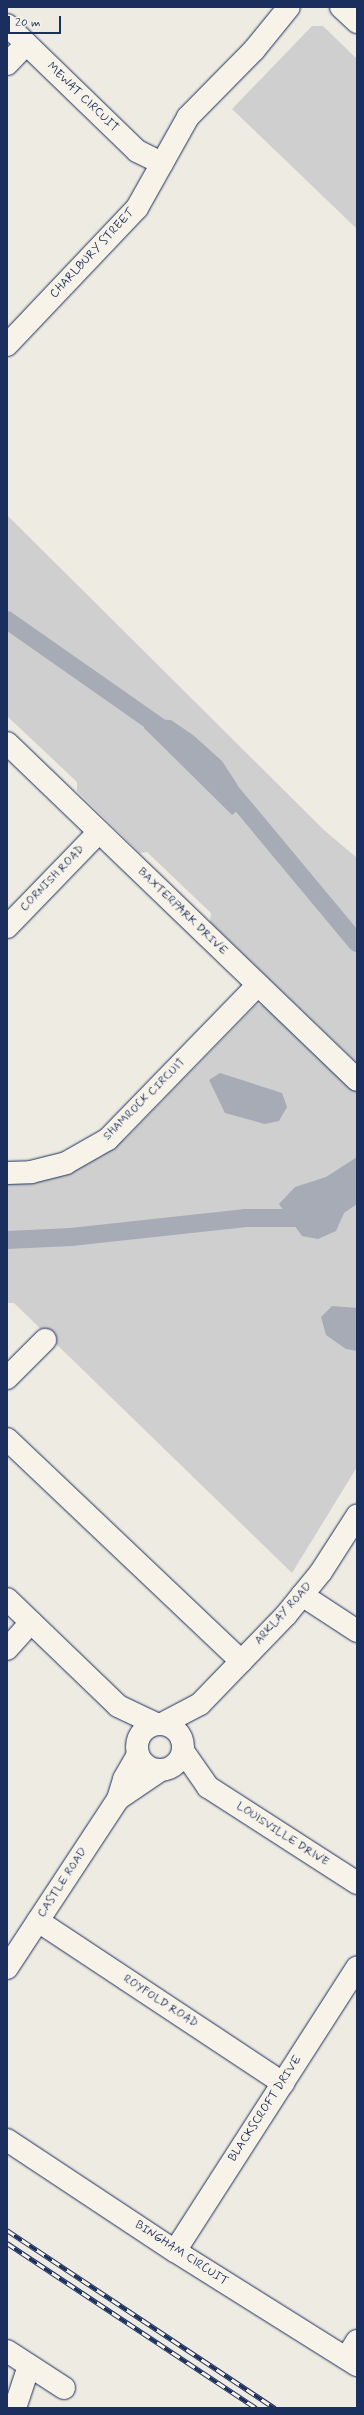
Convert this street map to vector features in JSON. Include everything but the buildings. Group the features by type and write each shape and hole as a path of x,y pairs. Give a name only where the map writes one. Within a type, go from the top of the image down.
{"street":[{"path":"341,7 357,22"},
{"name":"CHARLBURY STREET","path":"7,345 137,208 188,117 254,50 283,9"},
{"name":"MEWAT CIRCUIT","path":"7,25 137,151 162,163"},
{"path":"7,64 26,44"},
{"name":"BAXTERPARK DRIVE","path":"7,743 357,1080"},
{"name":"CORNISH ROAD","path":"7,927 99,832"},
{"name":"SHAMROCK CIRCUIT","path":"7,1173 32,1172 66,1163 108,1139 258,985"},
{"path":"7,1378 45,1340"},
{"path":"7,1439 241,1661"},
{"name":"ARKLAY ROAD","path":"159,1724 200,1704 241,1661 302,1596 322,1572 357,1516"},
{"path":"302,1596 357,1631"},
{"path":"7,1599 118,1706 159,1724 172,1727 183,1746 178,1763 161,1771 148,1768 137,1751 118,1706"},
{"path":"7,1649 31,1622"},
{"name":"ARKLAY ROAD","path":"183,1746 200,1704"},
{"path":"137,1751 142,1732 159,1724"},
{"name":"LOUISVILLE DRIVE","path":"183,1746 208,1787"},
{"name":"CASTLE ROAD","path":"7,1968 118,1799 124,1779 137,1751"},
{"name":"LOUISVILLE DRIVE","path":"161,1771 208,1787 357,1882"},
{"name":"CASTLE ROAD","path":"118,1799 161,1771"},
{"name":"ROYFOLD ROAD","path":"38,1921 283,2083"},
{"name":"BLACKSCROFT DRIVE","path":"176,2251 357,1968"},
{"name":"BINGHAM CIRCUIT","path":"7,2140 176,2251 354,2354"},
{"path":"7,2351 64,2388"},
{"path":"15,2408 29,2366"}],"shaded area":[{"path":"312,26 323,26 357,59 357,229 232,109"},
{"path":"7,515 324,830 357,858 357,1063 210,922 211,913 147,852 140,853 77,791 77,782 7,716"},
{"path":"148,719 171,720 193,735 222,761 237,784 244,806 232,815 144,728"},
{"path":"257,1004 272,1008 357,1090 357,1467 292,1573 14,1303 7,1303 7,1179 99,1156 126,1138"},
{"path":"220,1073 282,1093 287,1107 279,1121 265,1124 225,1113 209,1080"},
{"path":"357,1157 357,1204 344,1213 336,1231 318,1239 302,1236 279,1204 295,1187 326,1177"},
{"path":"332,1306 357,1308 357,1351 346,1349 326,1335 321,1317"}],"waterway":[{"path":"7,620 167,732"},
{"path":"227,787 357,943"},
{"path":"7,1240 71,1237 246,1218 301,1218 313,1211"}],"railway":[{"path":"7,2230 275,2408"},
{"path":"7,2243 256,2408"}]}
